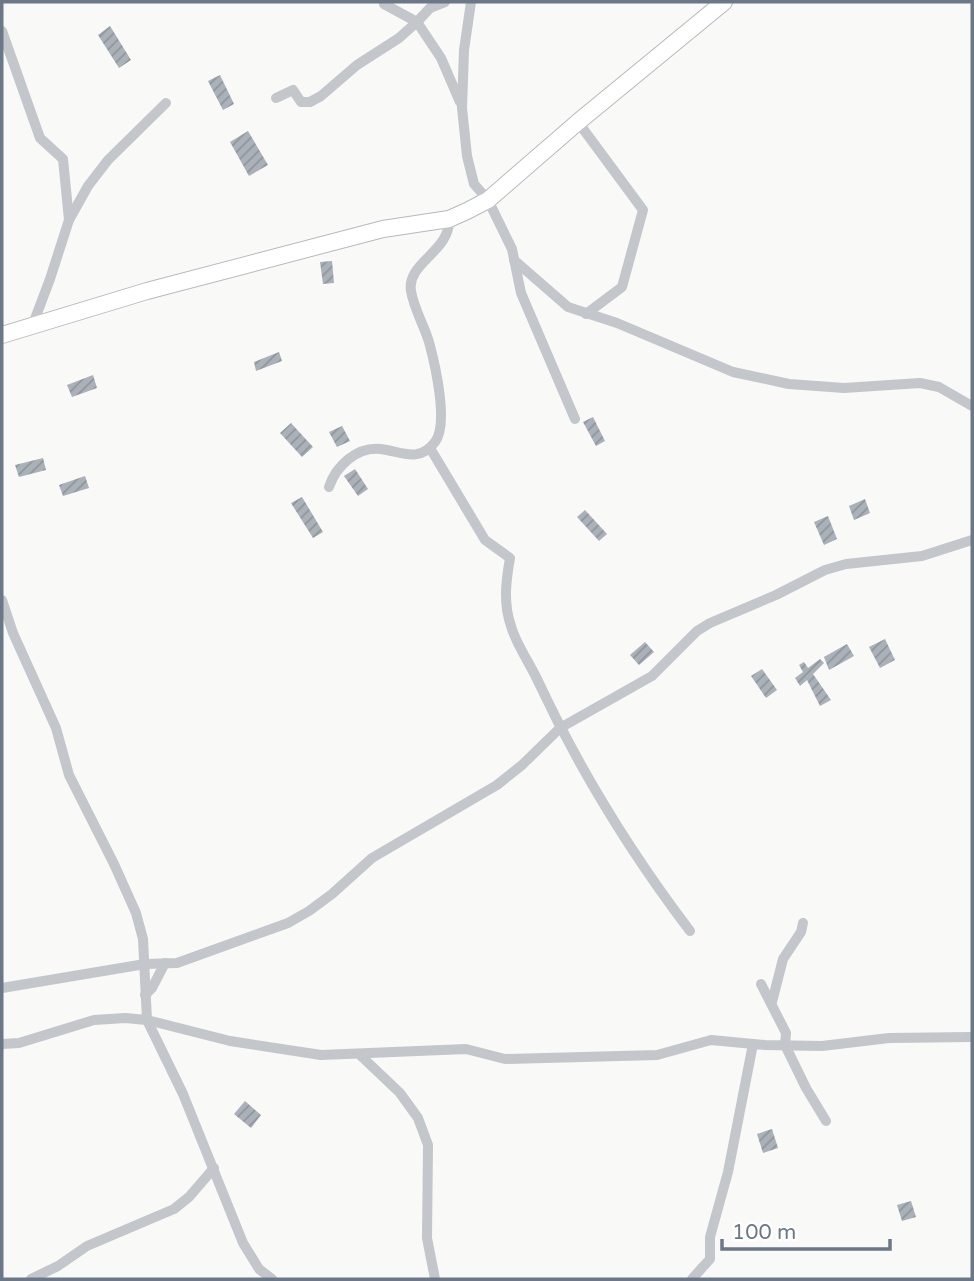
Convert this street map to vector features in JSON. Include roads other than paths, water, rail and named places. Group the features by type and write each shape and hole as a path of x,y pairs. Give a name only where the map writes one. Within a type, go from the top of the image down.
{"main road":[{"path":"2,335 147,291 383,229 449,219 488,200 716,4"}],"street":[{"path":"397,10 430,8 444,2"},
{"path":"471,2 464,50 462,108 467,156 474,184 488,200 512,249 521,293 575,419"},
{"path":"384,4 417,22 441,58 462,108"},
{"path":"276,98 293,90 301,102 310,102 357,65 404,34 430,8"},
{"path":"2,31 40,138 63,159 69,220"},
{"path":"404,34 419,35 430,43"},
{"path":"33,324 69,220 88,186 108,160 166,103"},
{"path":"578,122 643,210 622,287 586,314"},
{"path":"330,487 334,473 340,465 354,456 368,450 381,449 415,456 425,453 437,440 441,422 440,397 430,344 411,290 412,278 446,237 449,219"},
{"path":"514,260 568,307 617,323 733,372 789,384 844,388 920,383 939,387 972,406"},
{"path":"429,448 485,540 510,558 504,589 511,627 592,788 631,850 691,931"},
{"path":"2,988 145,964 177,962 288,923 332,894 372,858 497,785 560,728 652,676 703,627 825,570 846,564 922,556 972,540"},
{"path":"2,600 13,633 55,728 69,775 136,914 143,939 147,1020 183,1094 243,1243 259,1269 272,1279"},
{"path":"772,1002 783,959 801,932 803,923"},
{"path":"145,995 152,988 165,963"},
{"path":"761,984 786,1033 785,1045 826,1121"},
{"path":"2,1044 19,1043 94,1020 147,1020 230,1041 321,1055 466,1049 505,1059 657,1055 711,1040 822,1046 889,1038 972,1037"},
{"path":"692,1279 710,1259 710,1237 728,1172 753,1044"},
{"path":"359,1054 406,1101 418,1118 428,1145 427,1238 435,1279"},
{"path":"31,1279 58,1266 87,1246 174,1209 189,1197 214,1168"}]}
